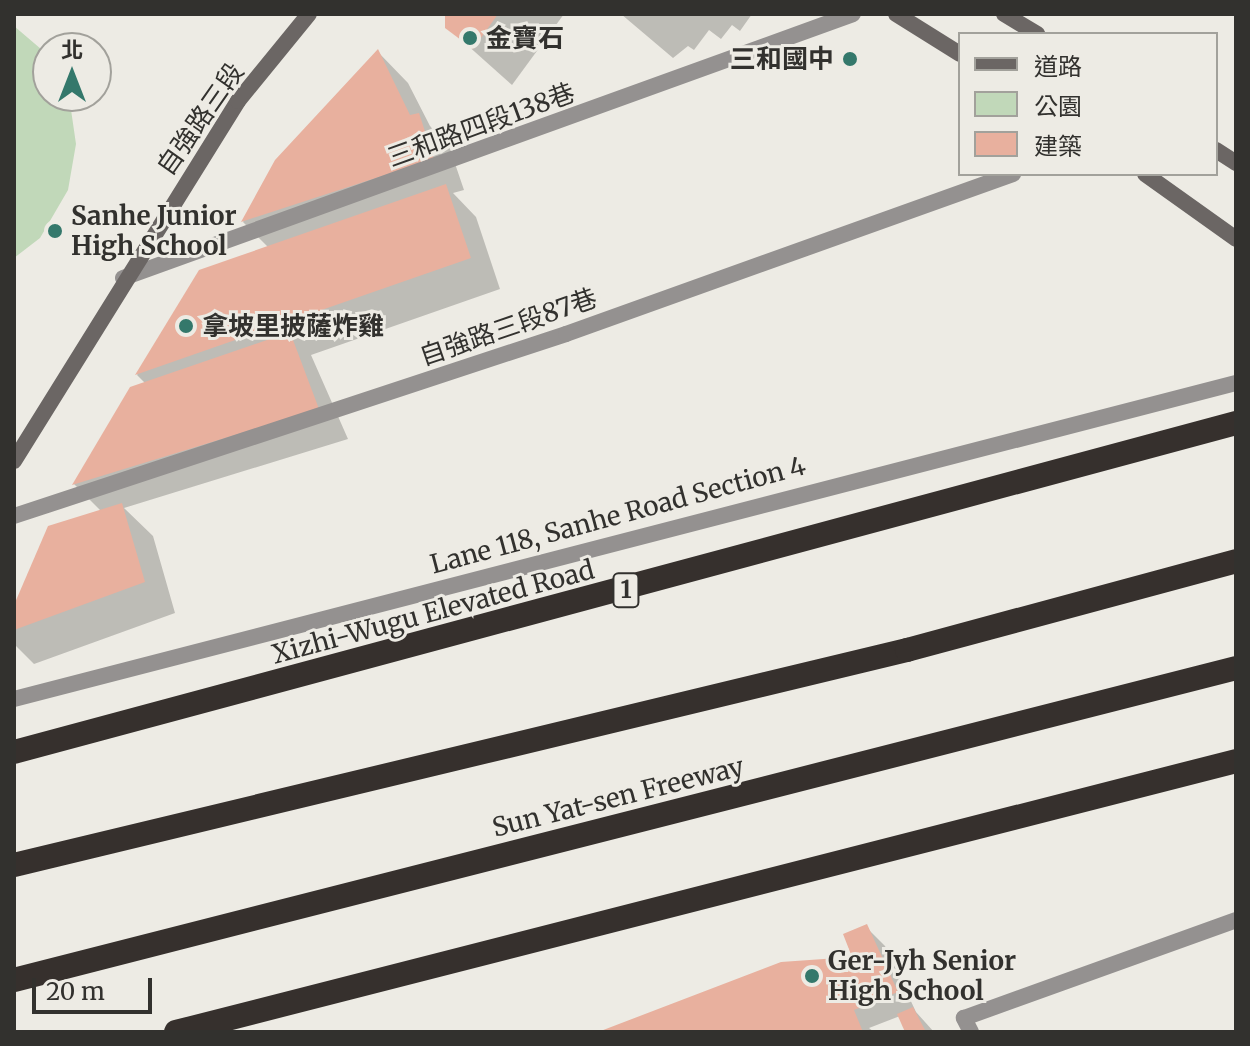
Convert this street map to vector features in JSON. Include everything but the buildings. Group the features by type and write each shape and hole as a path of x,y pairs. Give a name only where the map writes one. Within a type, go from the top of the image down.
{"highway":[{"name":"Xizhi-Wugu Elevated Road","path":"14,752 1236,423"},
{"path":"14,865 907,650 1236,561"},
{"name":"Sun Yat-sen Freeway","path":"14,980 1236,668"},
{"path":"176,1032 1236,761"}],"street":[{"name":"自強路三段","path":"14,461 123,278 238,101 309,14"},
{"name":"三和路四段138巷","path":"123,278 853,14"},
{"path":"896,14 958,53"},
{"path":"1004,14 1034,32"},
{"path":"1218,151 1236,163"},
{"name":"自強路三段87巷","path":"14,516 566,334 1007,176"},
{"path":"1148,176 1236,239"},
{"name":"Lane 118, Sanhe Road Section 4","path":"14,699 1236,383"},
{"path":"967,1025 1236,920"}],"green space":[{"path":"14,26 32,41 32,112 71,112 76,144 68,190 40,238 14,258"}],"place":[{"name":"金寶石","path":"470,38"},
{"name":"三和國中","path":"850,59"},
{"name":"Sanhe Junior High School","path":"55,231"},
{"name":"拿坡里披薩炸雞","path":"186,326"},
{"name":"Ger-Jyh Senior High School","path":"812,976"}]}
